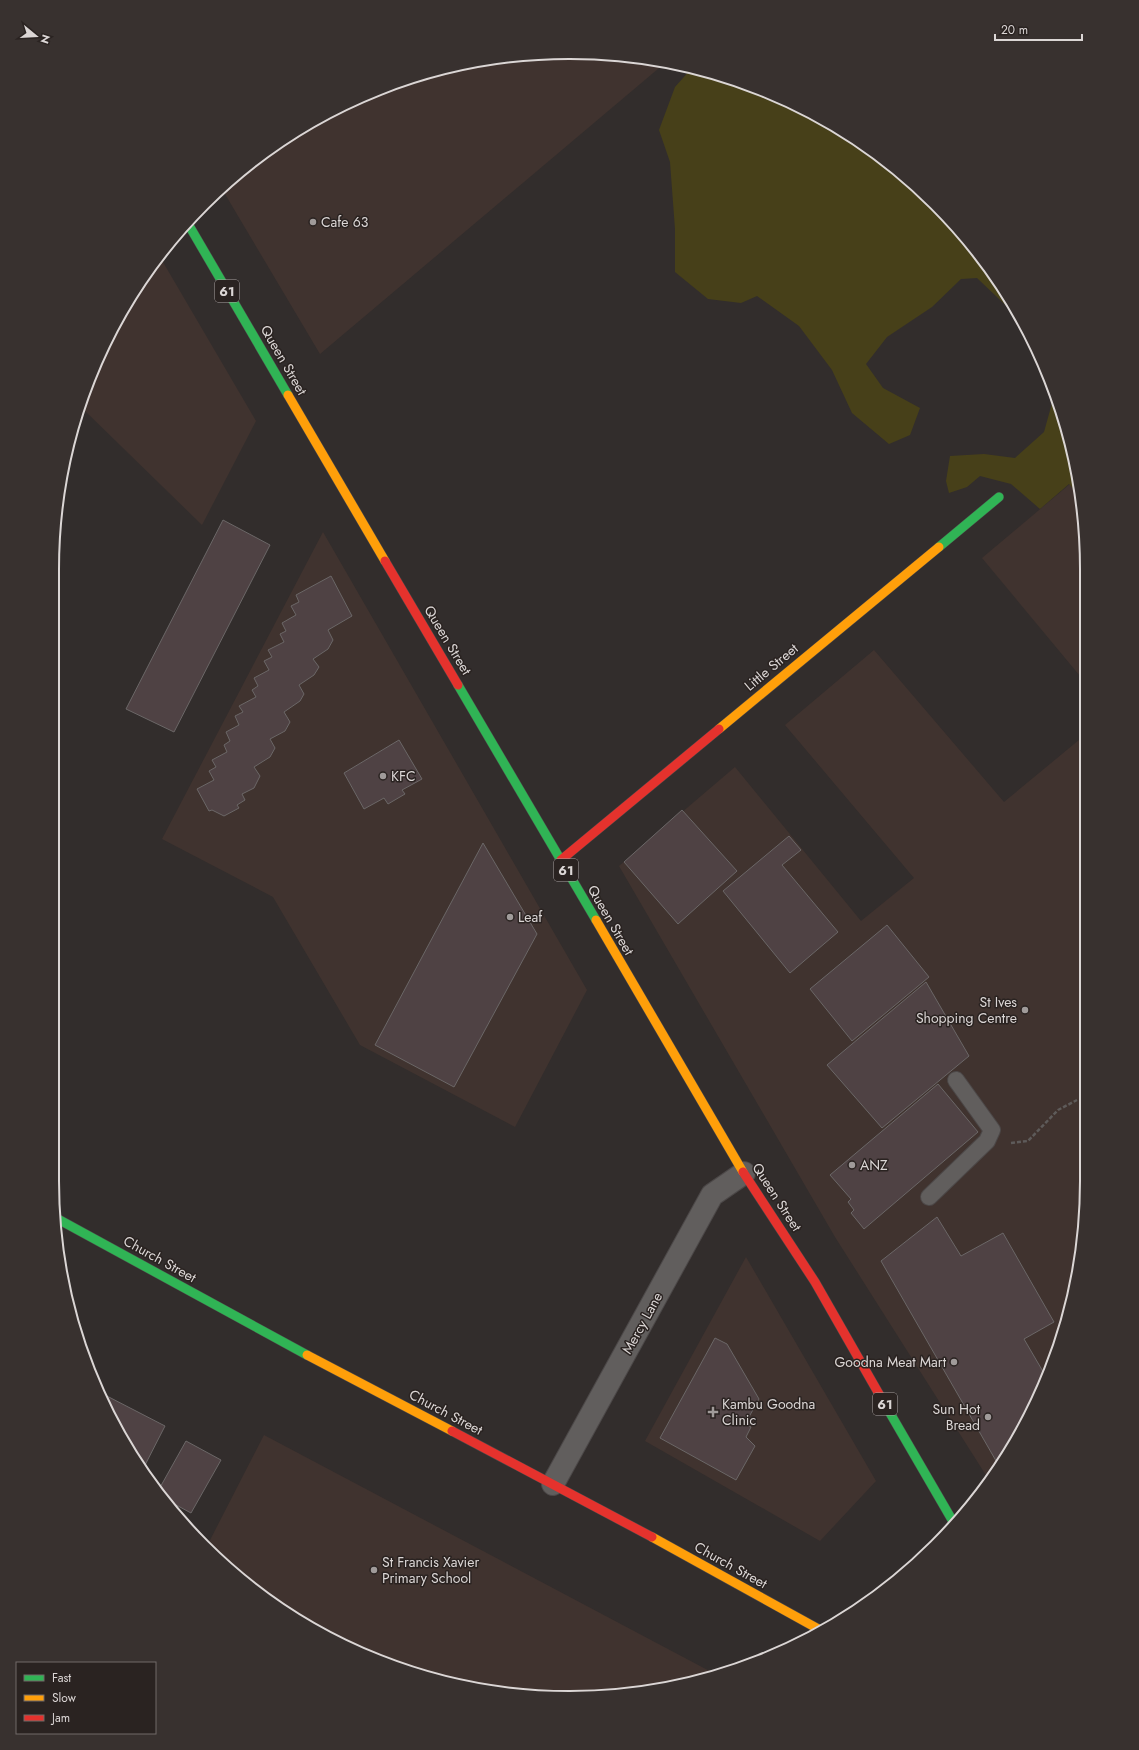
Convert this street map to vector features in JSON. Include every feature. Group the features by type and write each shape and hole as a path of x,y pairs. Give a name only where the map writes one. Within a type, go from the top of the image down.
{"main road":[{"name":"Queen Street","path":"191,228 744,1173 815,1282 951,1519"},
{"name":"Little Street","path":"561,860 999,497"},
{"name":"Church Street","path":"61,1221 288,1345 553,1484 816,1628"}],"street":[{"name":"Mercy Lane","path":"553,1484 712,1195 744,1173"}],"lane":[{"path":"930,1197 987,1142 992,1130 956,1080"}],"path":[{"path":"1006,1144 1028,1141 1058,1110 1077,1100"}],"shaded area":[{"path":"536,60 603,60 636,63 660,67 320,354 225,194 259,164 314,127 344,112 405,86 437,76 503,63"},
{"path":"688,73 702,76 765,98 825,127 880,164 906,186 953,233 975,259 994,286 1008,307 977,278 961,279 932,307 887,337 866,364 883,388 920,408 910,435 889,444 852,413 832,370 799,326 757,296 741,303 708,299 675,272 675,229 670,162 659,130 675,87"},
{"path":"162,261 256,421 202,525 84,410 98,374 127,314"},
{"path":"1052,403 1063,437 1073,489 1069,484 1040,509 1011,484 980,476 967,487 949,493 946,481 950,456 984,454 1015,458 1044,432"},
{"path":"1070,484 1073,488 1076,503 1079,536 1080,676 982,558"},
{"path":"323,532 587,990 515,1127 360,1045 273,897 162,839"},
{"path":"874,650 1004,802 1080,739 1080,1180 1076,1247 1063,1313 1041,1376 1012,1436 986,1475 835,1237 619,866 735,767 861,921 914,878 785,725"},
{"path":"746,1257 876,1481 820,1541 645,1441"},
{"name":"St Francis Xavier Primary School","path":"264,1435 710,1671 636,1687 570,1691 503,1687 437,1674 374,1652 314,1623 259,1586 209,1541"}],"building":[{"path":"223,520 270,545 174,732 126,709"},
{"path":"331,576 352,616 328,630 333,640 328,649 313,659 319,667 314,675 299,685 304,694 300,701 284,712 290,722 285,731 270,739 275,748 270,757 254,767 260,776 254,788 242,794 245,800 237,805 239,808 224,816 212,810 209,811 197,789 214,780 209,771 216,767 212,760 227,752 224,745 230,741 226,732 239,725 235,716 243,712 239,706 256,697 252,690 258,686 254,678 269,670 264,661 272,657 268,650 284,642 280,634 286,631 282,623 296,615 291,606 299,602 296,595"},
{"name":"KFC","path":"399,740 422,779 402,790 405,794 388,804 384,798 364,809 344,773"},
{"path":"682,810 737,871 678,924 624,862"},
{"path":"789,836 801,850 782,865 838,932 790,973 723,891"},
{"path":"483,843 537,934 454,1087 375,1045"},
{"path":"887,925 929,977 852,1041 810,989"},
{"path":"926,982 969,1056 882,1128 827,1065"},
{"path":"938,1084 978,1132 864,1229 851,1213 854,1210 848,1202 851,1199 830,1175"},
{"path":"937,1217 961,1256 1003,1233 1054,1322 1024,1339 1043,1371 1012,1436 996,1461 881,1261"},
{"name":"Kambu Goodna Clinic","path":"715,1338 727,1344 759,1399 745,1424 751,1427 746,1437 755,1446 736,1480 660,1438"},
{"path":"107,1396 165,1426 145,1464 127,1436"},
{"path":"186,1441 221,1460 191,1513 176,1505 161,1486"}],"traffic: fast":[{"path":"191,228 288,395"},
{"path":"939,547 999,497"},
{"path":"458,685 596,920"},
{"path":"61,1221 307,1355"},
{"path":"883,1401 951,1519"}],"traffic: slow":[{"path":"288,395 385,561"},
{"path":"719,729 939,547"},
{"path":"596,920 743,1172"},
{"path":"307,1355 452,1431"},
{"path":"652,1537 816,1628"}],"traffic: jam":[{"path":"385,561 458,685"},
{"path":"561,860 719,729"},
{"path":"743,1172 815,1282 883,1401"},
{"path":"452,1431 652,1537"}],"place":[{"name":"Cafe 63","path":"313,222"},
{"name":"KFC","path":"383,776"},
{"name":"Leaf","path":"510,917"},
{"name":"St Ives Shopping Centre","path":"1025,1010"},
{"name":"ANZ","path":"852,1165"},
{"name":"Goodna Meat Mart","path":"954,1362"},
{"name":"Kambu Goodna Clinic","path":"713,1412"},
{"name":"Sun Hot Bread","path":"988,1417"},
{"name":"St Francis Xavier Primary School","path":"374,1570"}]}
